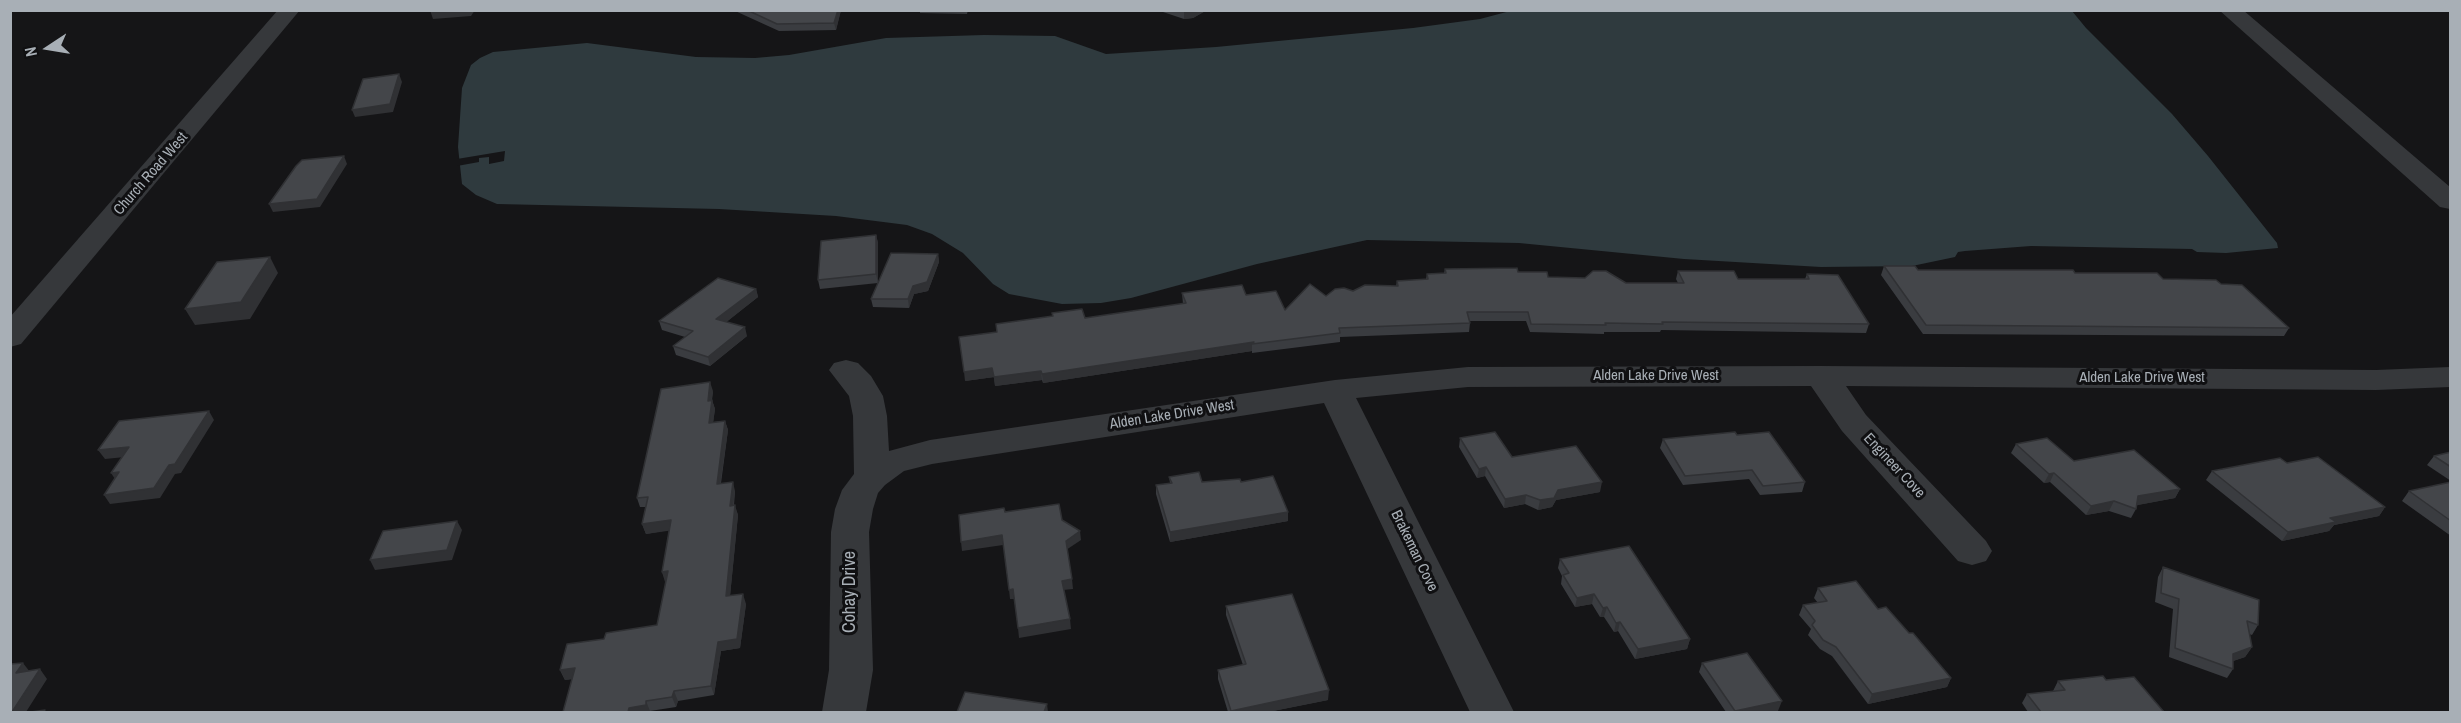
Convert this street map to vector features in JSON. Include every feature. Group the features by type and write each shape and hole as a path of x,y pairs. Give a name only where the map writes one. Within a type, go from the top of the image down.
{"street":[{"name":"Church Road West","path":"10,337 290,10"},
{"path":"2229,10 2451,201"},
{"path":"846,370 860,383 866,396 870,416 872,476"},
{"name":"Alden Lake Drive West","path":"872,476 891,463 930,452 1403,381 1468,377 1821,376 2362,380 2451,377"},
{"name":"Engineer Cove","path":"1821,376 1854,423 1972,551"},
{"name":"Brakeman Cove","path":"1335,390 1492,712"},
{"name":"Cohay Drive","path":"844,712 851,670 850,532 854,509 861,490 872,476"}],"shaded area":[{"path":"1514,10 2072,11 2172,114 2277,243 2278,248 2226,253 2197,252 2192,249 2031,246 1958,252 1955,257 1912,266 1821,267 1684,259 1519,243 1367,240 1257,264 1131,298 1101,303 1062,304 1009,294 993,284 963,253 932,234 907,225 836,216 719,209 497,204 476,195 462,184 458,147 462,88 471,65 493,52 587,43 696,57 755,58 789,55 886,38 984,35 1055,36 1106,54 1216,47 1413,28 1480,19"}],"pier":[{"path":"505,151 504,161 489,164 489,157 479,158 479,162 457,166 457,159"}],"building":[{"path":"747,10 838,10 834,23 777,24"},
{"path":"399,74 390,104 352,110 363,79"},
{"path":"344,156 317,199 269,204 302,160"},
{"path":"876,235 876,274 818,280 821,241"},
{"path":"891,253 938,254 927,282 913,286 908,299 871,299"},
{"path":"270,257 241,302 185,309 217,262"},
{"path":"1884,266 1915,266 1918,270 2073,270 2075,273 2157,273 2163,279 2216,280 2221,284 2242,285 2289,328 1926,325"},
{"path":"1517,268 1518,272 1547,272 1548,277 1585,278 1593,271 1606,271 1626,283 1684,283 1678,271 1734,271 1738,279 1809,279 1807,274 1838,275 1869,324 1662,322 1663,324 1531,324 1528,312 1467,312 1470,323 1339,328 1340,333 1252,344 1254,342 1042,374 1041,371 994,377 992,368 964,372 959,337 997,332 996,324 1053,316 1052,313 1082,309 1085,318 1186,303 1182,293 1242,285 1246,295 1276,291 1285,310 1310,284 1326,296 1335,289 1344,288 1353,291 1365,285 1398,286 1397,281 1428,279 1427,274 1446,273 1445,269"},
{"path":"718,278 756,289 716,319 745,327 708,357 673,346 693,331 659,321"},
{"path":"710,382 708,401 712,400 709,423 725,421 717,484 733,482 730,506 735,505 726,596 743,594 737,639 718,642 711,686 674,691 672,697 646,701 646,705 629,708 628,712 563,712 575,668 560,670 567,644 604,639 606,633 657,625 668,571 662,572 671,520 642,524 648,497 637,498 661,389"},
{"path":"209,411 175,464 169,465 154,488 104,495 119,472 111,473 129,447 98,450 119,421"},
{"path":"1495,432 1512,457 1576,446 1602,482 1558,490 1554,498 1540,500 1526,495 1505,499 1486,467 1479,469 1460,438"},
{"path":"1735,432 1737,435 1769,432 1805,482 1763,486 1752,470 1685,476 1663,439"},
{"path":"2047,438 2074,461 2134,450 2180,489 2138,496 2136,509 2114,501 2091,506 2054,473 2049,474 2016,444"},
{"path":"2451,452 2451,467 2434,456"},
{"path":"2318,457 2385,507 2330,518 2336,522 2288,532 2212,471 2280,458 2287,463"},
{"path":"1199,472 1202,482 1240,479 1241,482 1273,476 1288,512 1170,532 1156,485 1172,483 1169,477"},
{"path":"2451,482 2451,521 2409,491"},
{"path":"1059,504 1062,520 1080,531 1066,541 1072,579 1062,581 1070,619 1018,628 1013,589 1009,590 1002,535 961,542 959,515 1004,508 1005,512"},
{"path":"457,521 447,550 370,560 383,531"},
{"path":"1629,546 1690,639 1638,649 1620,622 1616,623 1607,607 1603,608 1594,594 1577,598 1563,575 1569,573 1560,559"},
{"path":"2163,567 2259,600 2258,625 2247,621 2252,647 2233,654 2233,669 2175,648 2179,599 2161,593"},
{"path":"1856,581 1878,609 1886,607 1909,633 1913,633 1951,678 1872,694 1836,647 1823,640 1812,625 1815,621 1803,605 1827,601 1818,588"},
{"path":"1292,594 1329,690 1231,711 1218,670 1246,664 1226,606"},
{"path":"1747,653 1782,701 1735,711 1702,663"},
{"path":"23,663 16,673 40,669 10,712 10,664"},
{"path":"2103,676 2106,680 2134,677 2164,712 2041,712 2027,694 2065,690 2058,681"},
{"path":"965,692 1047,704 1044,712 957,712"}]}
